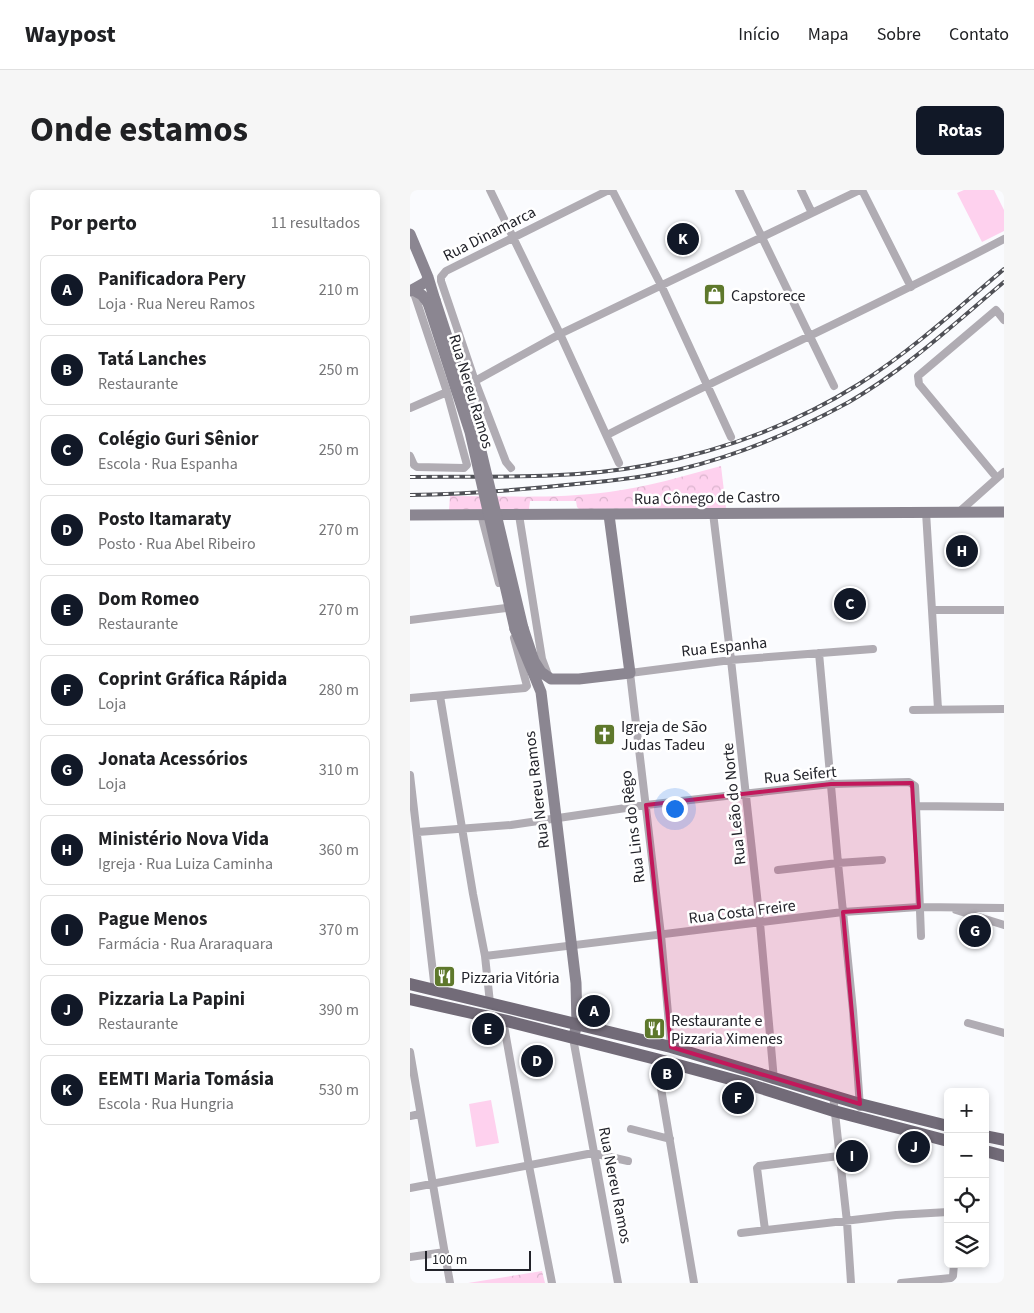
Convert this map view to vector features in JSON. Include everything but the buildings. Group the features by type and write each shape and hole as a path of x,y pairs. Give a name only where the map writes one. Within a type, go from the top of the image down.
{"main road":[{"path":"410,984 490,1003 656,1059 834,1111 944,1140"},
{"path":"410,999 503,1020 671,1047 860,1104 944,1125"},
{"path":"920,1134 923,1120"},
{"path":"989,1137 1004,1140"},
{"path":"989,1152 1004,1156"}],"street":[{"path":"490,190 560,334 619,463"},
{"path":"611,190 661,285 731,437"},
{"name":"Rua Dinamarca","path":"441,281 446,271 611,190"},
{"path":"739,190 834,386"},
{"path":"801,190 812,213"},
{"path":"475,381 560,334 861,190 911,287"},
{"name":"Rua Nereu Ramos","path":"410,234 428,277 432,302 475,422 519,628 541,692 576,983 575,1032 593,1153 618,1283"},
{"path":"607,435 1004,240"},
{"name":"Rua Dinamarca","path":"411,290 426,282 428,277"},
{"name":"Rua Nereu Ramos","path":"441,281 475,381 510,468"},
{"path":"411,290 432,302"},
{"name":"Rua Nereu Ramos","path":"410,456 414,466 417,467 464,468 467,463 447,392 411,290"},
{"path":"997,478 919,384 917,379 918,376 996,310 1004,320"},
{"path":"410,408 447,392"},
{"path":"959,512 1004,472"},
{"path":"926,512 938,709"},
{"name":"Rua Cônego de Castro","path":"410,515 1004,512"},
{"name":"Rua Leão do Norte","path":"713,513 732,660 760,923 775,1093"},
{"path":"410,698 523,689 526,686 481,514"},
{"path":"519,515 542,659 550,679"},
{"name":"Rua Lins do Rêgo","path":"609,515 662,935 671,1047"},
{"path":"410,620 506,608"},
{"path":"933,610 1004,610"},
{"name":"Rua Nereu Ramos","path":"519,628 534,661 541,672 550,679"},
{"name":"Rua Espanha","path":"550,679 579,679 732,660 873,649"},
{"path":"820,653 830,784 853,1010 860,1118"},
{"name":"Rua Espanha","path":"541,692 547,686 565,684 579,679"},
{"path":"440,696 485,956 490,1003"},
{"path":"913,710 1004,709"},
{"path":"410,775 435,990"},
{"name":"Rua Seifert","path":"418,832 511,824 646,805 830,784 909,782 915,786 916,806"},
{"path":"921,936 916,806 1004,807"},
{"path":"778,870 882,860"},
{"name":"Rua Costa Freire","path":"485,956 843,912 919,907 1004,908"},
{"path":"948,908 1004,924"},
{"path":"1004,912 985,911 982,914 1004,924"},
{"path":"503,1020 552,1283"},
{"path":"968,1023 1004,1033"},
{"path":"410,1052 450,1283"},
{"path":"656,1059 694,1283"},
{"path":"833,1096 847,1222 851,1283"},
{"path":"410,1116 420,1114"},
{"path":"631,1129 670,1139"},
{"path":"410,1188 593,1153 628,1161"},
{"path":"765,1230 758,1166 839,1156"},
{"path":"741,1233 944,1212"},
{"path":"410,1257 445,1252"},
{"path":"901,1283 953,1277 954,1268"}],"highlighted area":[{"path":"912,783 919,907 843,912 860,1104 671,1047 646,805 831,784"}],"green space":[{"path":"964,190 994,190 1004,210 1004,231 982,242 957,193"},
{"path":"721,466 726,508 579,509 576,501 530,501 529,509 449,510 450,496 570,496 609,492 665,481"},
{"path":"491,1100 499,1143 476,1147 469,1104"},
{"path":"542,1271 545,1283 468,1283"}],"railway":[{"path":"410,477 559,475 619,470 676,459 730,444 784,424 859,384 915,344 1004,269"},
{"path":"410,495 514,490 602,482 681,469 724,457 809,423 870,389 910,361 1004,282"}],"place":[{"name":"EEMTI Maria Tomásia","path":"683,239"},
{"name":"Capstorece","path":"715,295"},
{"name":"Ministério Nova Vida","path":"962,551"},
{"name":"Colégio Guri Sênior","path":"850,604"},
{"name":"Igreja de São Judas Tadeu","path":"605,735"},
{"name":"Jonata Acessórios","path":"975,931"},
{"name":"Pizzaria Vitória","path":"445,977"},
{"name":"Panificadora Pery","path":"594,1011"},
{"name":"Dom Romeo","path":"488,1029"},
{"name":"Restaurante e Pizzaria Ximenes","path":"655,1029"},
{"name":"Posto Itamaraty","path":"537,1061"},
{"name":"Tatá Lanches","path":"667,1074"},
{"name":"Coprint Gráfica Rápida","path":"738,1098"},
{"name":"Pizzaria La Papini","path":"914,1147"},
{"name":"Pague Menos","path":"852,1156"}]}
